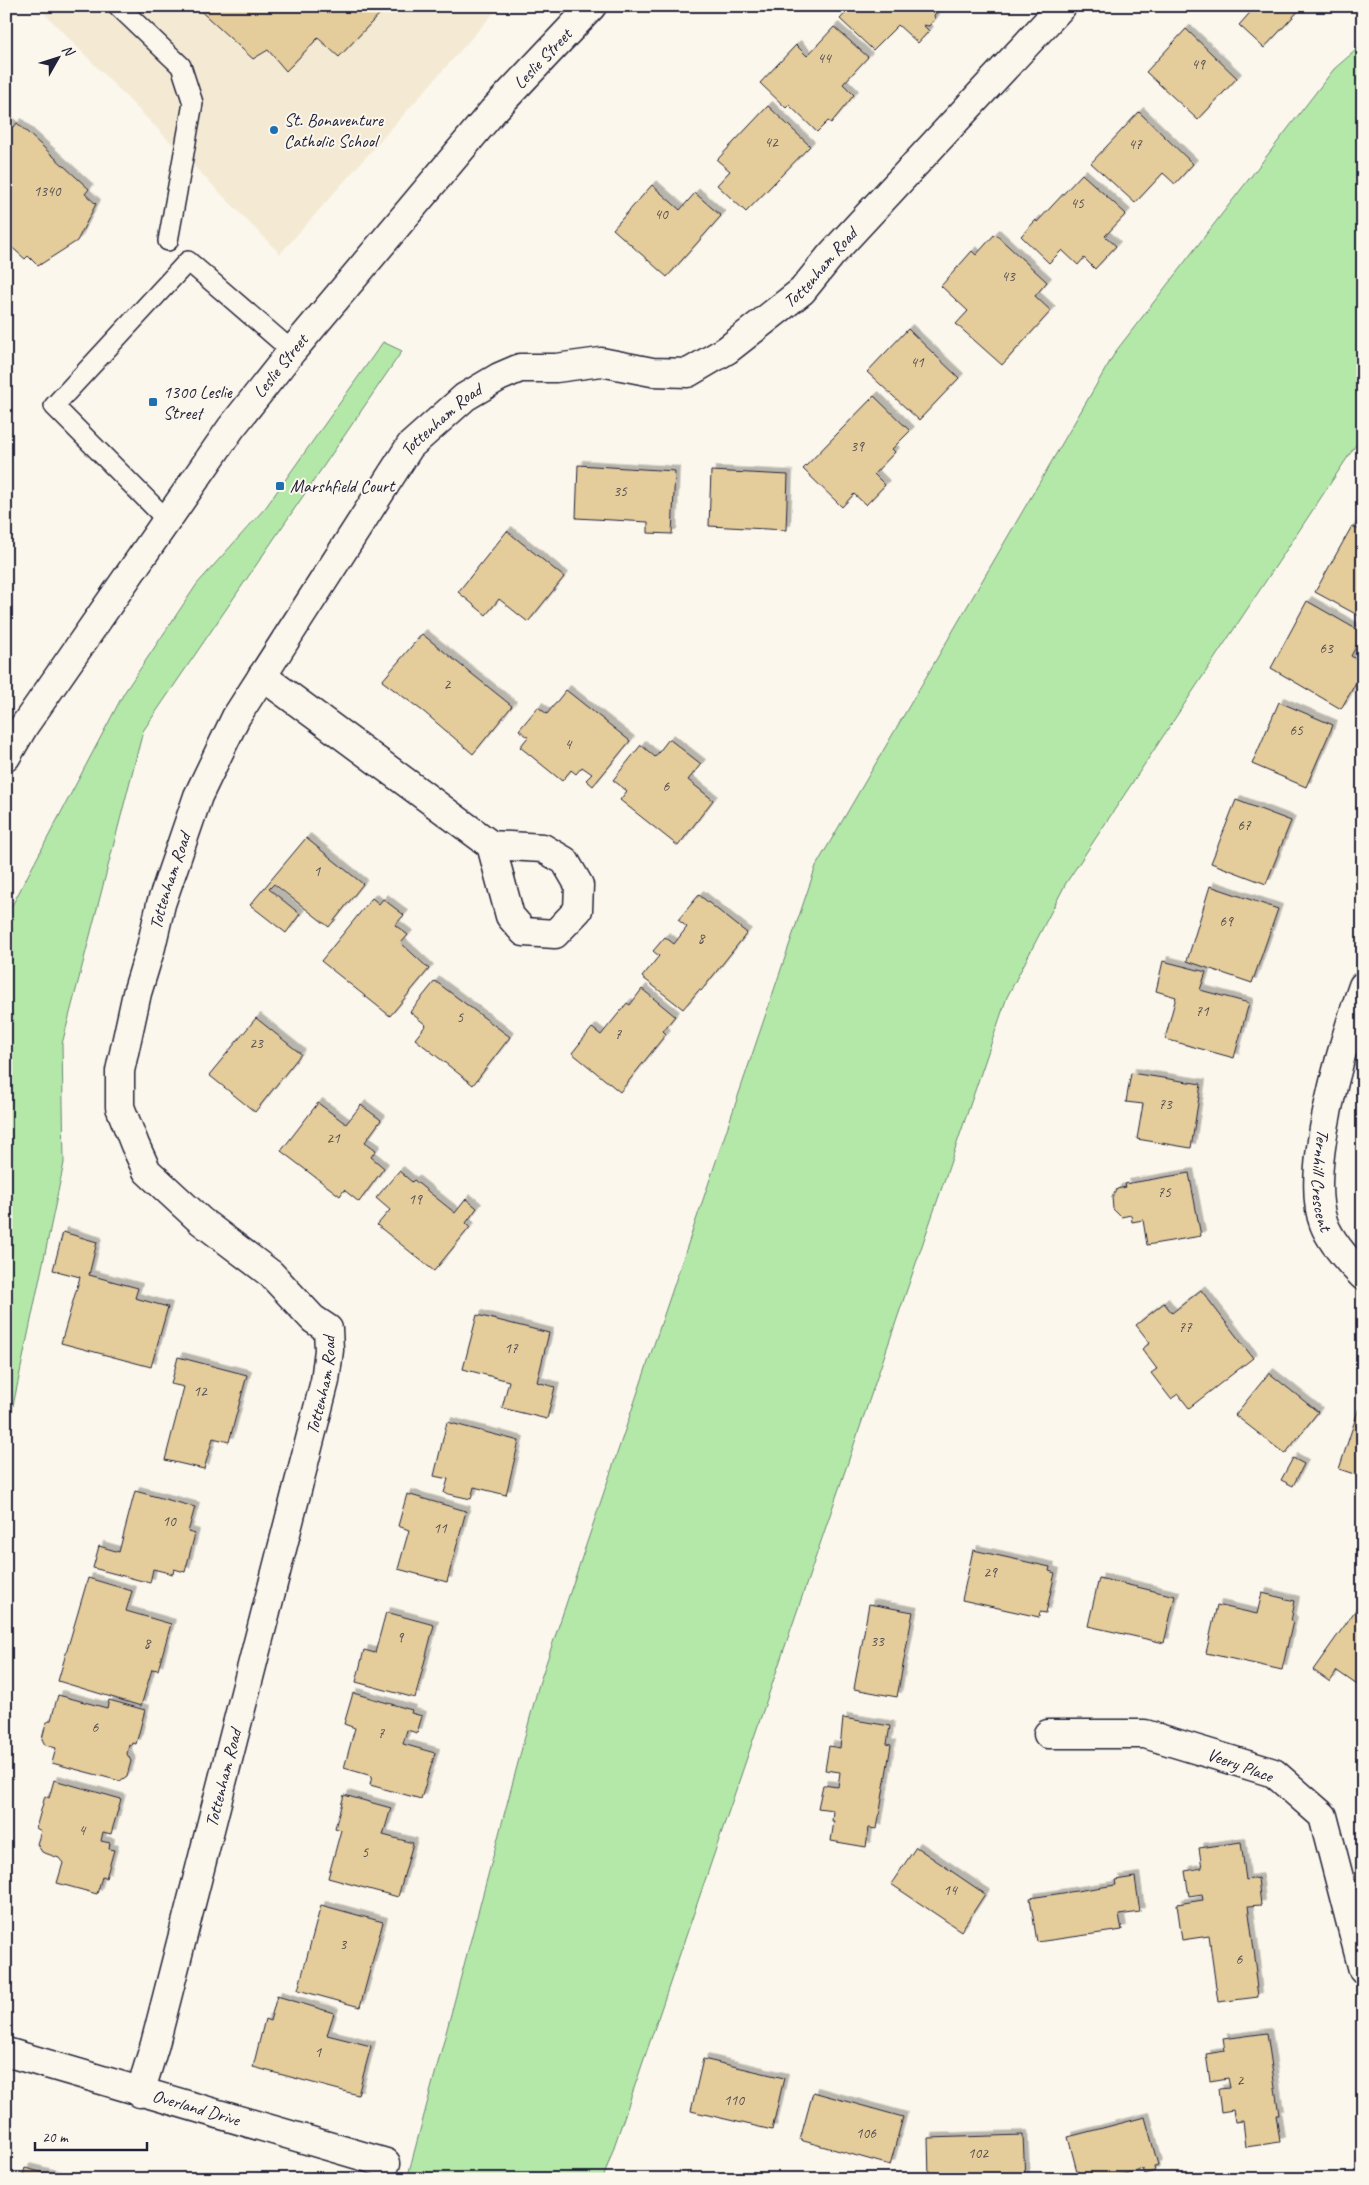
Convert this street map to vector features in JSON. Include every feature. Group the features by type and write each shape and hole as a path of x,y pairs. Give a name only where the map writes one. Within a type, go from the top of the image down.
{"street":[{"name":"Leslie Street","path":"6,757 24,726 231,428 292,351 493,111 592,6"},
{"name":"Tottenham Road","path":"140,2092 155,2044 325,1381 329,1350 328,1329 313,1319 271,1274 201,1221 147,1171 134,1145 120,1107 120,1071 138,993 161,904 198,796 236,717 410,446 465,397 499,377 520,368 556,368 601,362 652,372 688,373 727,350 802,291 831,255 1062,6"},
{"path":"262,676 491,845"},
{"name":"Ternhill Crescent","path":"1363,986 1352,1016 1327,1113 1320,1157 1319,1201 1324,1225 1350,1263 1363,1276"},
{"name":"Veery Place","path":"1048,1734 1145,1734 1274,1773 1323,1816 1363,1970"},
{"name":"Overland Drive","path":"6,2052 386,2164"}],"lane":[{"path":"118,6 181,66 193,103 168,241"},
{"path":"167,520 54,406 188,261 292,351"}],"shaded area":[{"name":"St. Bonaventure Catholic School","path":"37,6 500,6 280,254"}],"green space":[{"path":"1363,44 1363,434 1066,883 1007,997 603,2179 407,2179 539,1684 816,866 1116,351 1334,69"},
{"path":"383,342 402,351 143,731 62,1044 64,1163 6,1439 6,917 124,693 197,584 266,507"}],"building":[{"name":"St. Bonaventure Catholic School","path":"195,6 387,6 339,57 318,38 286,71 268,50 253,59"},
{"path":"852,6 939,6 939,10 934,15 935,19 929,26 923,25 929,31 918,43 898,25 873,50 840,19"},
{"path":"1256,6 1303,6 1264,48 1239,25"},
{"path":"834,27 868,57 843,84 854,95 831,123 828,121 817,132 789,105 786,108 760,83 796,45 807,56"},
{"path":"1186,29 1237,78 1198,120 1146,72"},
{"path":"768,106 810,146 746,212 717,185 730,171 717,160"},
{"path":"1139,112 1193,164 1175,184 1163,173 1135,203 1091,163"},
{"path":"6,120 14,127 17,123 89,189 85,194 96,204 77,241 38,266 28,256 25,259 6,242"},
{"path":"1082,174 1126,214 1105,236 1116,246 1095,269 1084,258 1078,265 1062,250 1049,263 1021,236 1036,220 1037,222"},
{"path":"652,185 680,210 695,193 721,216 667,277 613,229"},
{"path":"995,234 1047,282 1035,296 1051,311 1002,365 956,324 968,311 941,286 972,251 976,255"},
{"path":"908,329 959,378 919,420 867,372"},
{"path":"874,396 910,431 892,449 895,452 874,474 885,485 866,505 854,494 842,507 803,469"},
{"path":"578,465 675,471 672,534 648,533 648,522 576,518"},
{"path":"711,471 788,475 786,530 709,526"},
{"path":"1352,526 1363,532 1363,618 1315,592"},
{"path":"507,531 564,577 528,622 499,599 486,615 458,592"},
{"path":"1307,601 1363,633 1351,656 1363,663 1363,670 1341,709 1271,668"},
{"path":"422,634 512,706 473,754 424,712 382,681"},
{"path":"566,690 630,741 593,786 586,780 592,774 582,767 576,774 571,770 562,781 520,747 528,737 519,730 538,707 547,714"},
{"path":"1279,702 1333,725 1306,787 1252,764"},
{"path":"669,739 701,764 688,780 713,800 678,846 620,800 627,791 613,780 641,745 655,757"},
{"path":"1236,800 1291,821 1266,884 1211,863"},
{"path":"306,838 363,884 329,927 274,884 269,889 300,914 286,933 250,905"},
{"path":"1210,886 1278,909 1252,983 1187,961"},
{"path":"699,895 747,933 701,991 699,990 683,1009 642,977 659,956 653,951 665,937 674,944 687,927 678,920"},
{"path":"372,898 379,904 383,899 404,915 395,925 408,935 401,943 429,969 390,1016 321,961"},
{"path":"1163,961 1206,972 1200,990 1249,1003 1234,1058 1165,1039 1176,997 1156,991"},
{"path":"435,981 510,1037 473,1085 415,1039 426,1025 410,1012"},
{"path":"642,989 675,1016 663,1031 666,1034 620,1092 572,1053 592,1028 601,1035 627,1003 630,1005"},
{"path":"256,1018 301,1054 255,1112 209,1075"},
{"path":"1131,1073 1201,1084 1191,1148 1137,1139 1143,1104 1126,1102"},
{"path":"318,1103 346,1124 361,1105 381,1120 365,1142 376,1150 371,1157 384,1168 359,1202 344,1190 340,1196 281,1151"},
{"path":"399,1171 412,1182 414,1180 455,1213 466,1199 477,1208 466,1223 470,1227 434,1271 377,1225 390,1210 376,1198"},
{"path":"1189,1173 1201,1236 1147,1245 1143,1220 1132,1222 1131,1215 1121,1217 1113,1209 1112,1197 1117,1189 1126,1187 1125,1184"},
{"path":"63,1232 97,1242 89,1275 138,1288 135,1298 168,1307 151,1367 61,1343 80,1277 53,1270"},
{"path":"1201,1290 1253,1358 1189,1408 1178,1394 1171,1399 1151,1373 1157,1369 1142,1349 1150,1343 1136,1325 1164,1303 1172,1313"},
{"path":"477,1315 549,1333 537,1382 555,1387 547,1419 502,1408 509,1381 463,1369"},
{"path":"178,1357 247,1375 229,1442 213,1438 204,1469 165,1460 184,1387 171,1384"},
{"path":"1269,1373 1318,1412 1285,1454 1235,1415"},
{"path":"1359,1408 1363,1409 1363,1477 1339,1469"},
{"path":"447,1422 519,1441 506,1495 474,1487 471,1499 444,1493 448,1479 434,1476"},
{"path":"1293,1458 1304,1464 1293,1486 1281,1480"},
{"path":"135,1491 195,1507 188,1532 195,1534 185,1572 174,1569 173,1574 153,1569 150,1583 93,1568 99,1546 119,1552"},
{"path":"407,1494 466,1511 447,1582 398,1569 409,1530 398,1526"},
{"path":"973,1550 1050,1567 1049,1571 1055,1573 1046,1613 1040,1612 1039,1617 962,1600"},
{"path":"88,1578 132,1591 126,1611 171,1624 158,1670 152,1669 141,1706 58,1681"},
{"path":"1099,1578 1175,1596 1164,1643 1088,1626"},
{"path":"1262,1593 1295,1601 1291,1621 1293,1621 1282,1670 1206,1653 1217,1605 1257,1614"},
{"path":"1362,1601 1363,1689 1337,1671 1330,1682 1313,1670"},
{"path":"869,1604 913,1612 897,1697 854,1689"},
{"path":"386,1612 434,1625 415,1698 356,1682 364,1650 375,1653"},
{"path":"353,1693 412,1710 411,1713 422,1716 417,1733 407,1730 403,1744 435,1753 421,1799 370,1785 372,1776 344,1768 355,1728 344,1724"},
{"path":"58,1695 107,1708 109,1700 145,1710 136,1744 132,1743 131,1746 129,1745 127,1754 131,1761 127,1776 120,1781 52,1763 56,1748 45,1745 42,1739 46,1723 51,1720"},
{"path":"843,1718 890,1726 887,1744 891,1745 877,1829 869,1828 866,1847 831,1841 834,1821 832,1821 833,1810 818,1808 823,1785 838,1787 840,1772 825,1770 829,1746 840,1748"},
{"path":"54,1780 121,1799 111,1834 103,1832 101,1841 110,1843 109,1849 114,1850 106,1878 102,1877 97,1894 57,1883 63,1863 59,1858 42,1852 37,1844 41,1831 36,1828 45,1796 49,1798"},
{"path":"344,1795 391,1808 383,1835 413,1843 398,1897 328,1878 341,1830 335,1828"},
{"path":"1241,1842 1246,1880 1258,1878 1261,1905 1248,1906 1257,1972 1255,1972 1258,1997 1218,2002 1209,1936 1182,1940 1177,1904 1203,1900 1202,1894 1189,1896 1185,1871 1202,1868 1199,1848"},
{"path":"916,1847 985,1894 961,1931 891,1884"},
{"path":"1135,1877 1140,1912 1119,1915 1122,1930 1037,1942 1030,1898 1116,1885 1115,1880"},
{"path":"321,1905 383,1922 360,2007 298,1990"},
{"path":"277,1996 334,2013 327,2035 371,2046 358,2095 253,2067 265,2019 270,2021"},
{"path":"1267,2033 1279,2115 1276,2115 1280,2142 1246,2147 1243,2121 1235,2122 1233,2110 1221,2112 1218,2089 1230,2088 1228,2078 1210,2081 1206,2054 1225,2051 1223,2039"},
{"path":"703,2059 784,2078 772,2130 691,2111"},
{"path":"813,2092 903,2117 890,2165 800,2140"},
{"path":"1145,2117 1158,2165 1154,2166 1155,2171 1145,2174 1143,2169 1106,2179 1079,2179 1068,2137"},
{"path":"1023,2135 1025,2179 929,2179 928,2138"},
{"path":"25,2168 67,2179 22,2179"}],"place":[{"name":"St. Bonaventure Catholic School","path":"274,130"},
{"name":"1300 Leslie Street","path":"153,402"},
{"name":"Marshfield Court","path":"280,486"}]}
